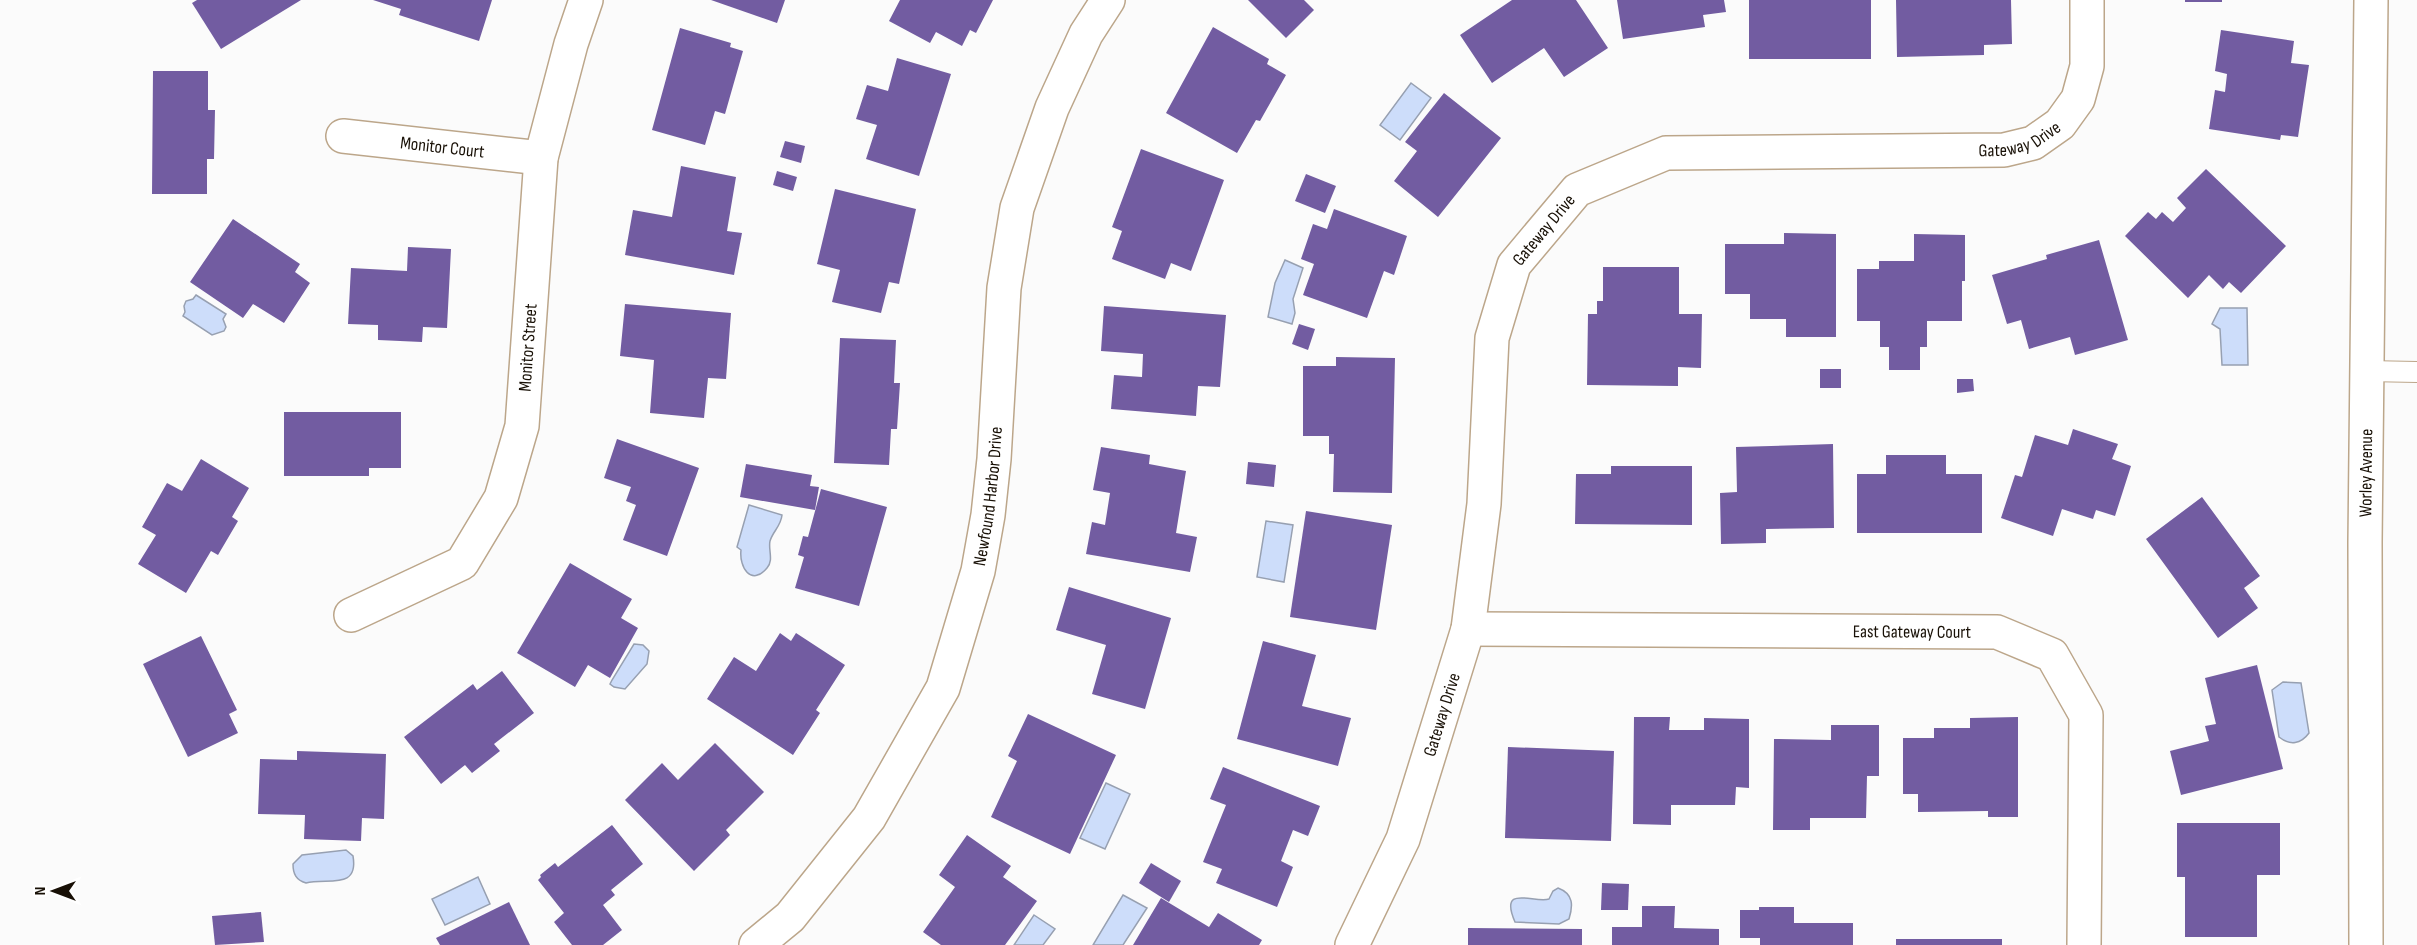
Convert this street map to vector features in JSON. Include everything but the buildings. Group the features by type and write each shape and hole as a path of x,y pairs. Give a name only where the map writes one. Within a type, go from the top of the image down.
{"street":[{"name":"Monitor Street","path":"351,615 462,563 501,498 522,426 542,158 571,44 586,0"},
{"name":"Newfound Harbor Drive","path":"756,945 790,916 869,818 943,688 978,571 988,515 994,459 1004,288 1017,208 1052,108 1086,34 1108,0"},
{"name":"Gateway Drive","path":"1352,945 1403,839 1468,629 1484,504 1492,338 1514,265 1577,190 1666,153 2004,150 2033,143 2060,124 2078,99 2087,66 2087,0"},
{"name":"Worley Avenue","path":"2366,945 2367,371 2371,0"},
{"name":"Monitor Court","path":"343,136 542,158"},
{"name":"East Gateway Court","path":"1468,629 1998,632 2052,655 2086,715 2084,945"}],"lane":[{"path":"2367,371 2417,372"}],"water":[{"path":"1411,83 1431,98 1400,140 1380,125"},
{"path":"1285,260 1303,268 1293,299 1295,313 1292,324 1268,317 1275,283"},
{"path":"196,295 226,314 223,319 226,327 224,331 212,335 183,316 186,301 193,299"},
{"path":"2220,308 2247,308 2248,365 2222,365 2220,329 2212,324"},
{"path":"749,505 782,515 770,541 769,565 756,576 751,575 744,568 741,550 737,547"},
{"path":"1266,521 1293,525 1284,582 1257,577"},
{"path":"634,644 643,645 649,651 647,664 625,689 614,687 610,684"},
{"path":"2283,682 2301,683 2309,733 2295,743 2287,742 2279,737 2272,690"},
{"path":"1106,783 1130,794 1105,849 1080,838"},
{"path":"346,850 353,856 354,867 346,878 306,883 294,874 293,864 302,855"},
{"path":"478,877 490,904 445,925 432,899"},
{"path":"1558,888 1570,897 1569,919 1559,924 1515,922 1511,903 1515,899 1549,899 1553,891"},
{"path":"1123,895 1147,908 1123,945 1093,945"},
{"path":"1034,915 1055,929 1043,945 1014,945"}]}
